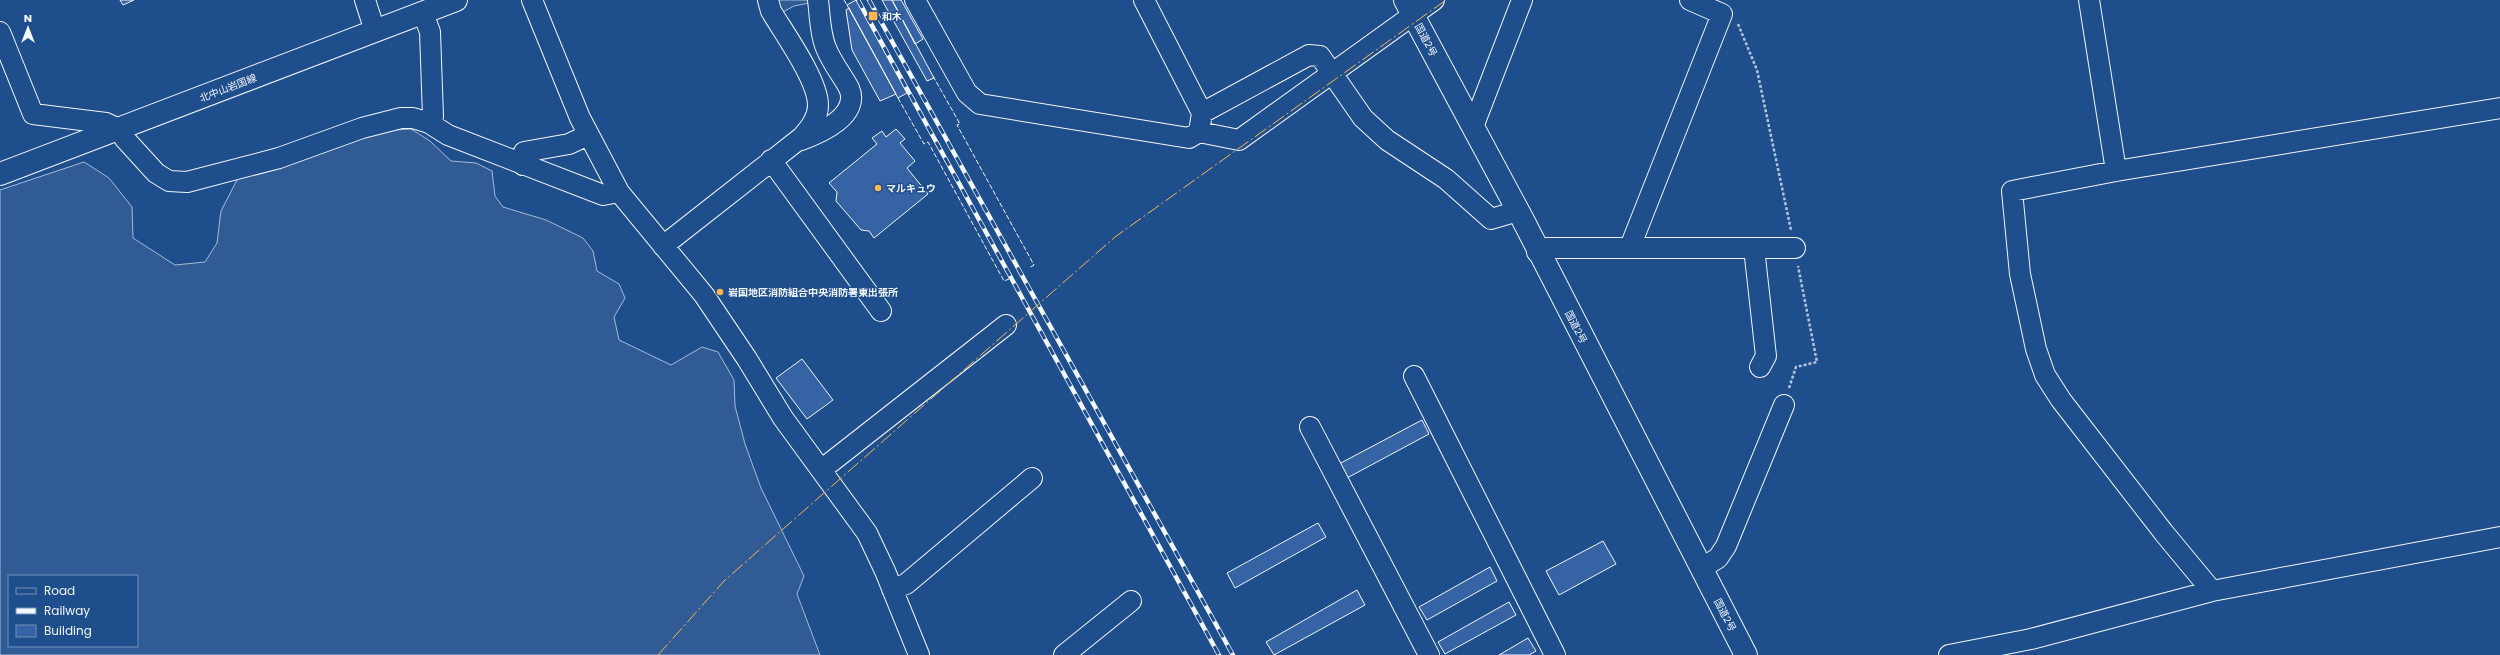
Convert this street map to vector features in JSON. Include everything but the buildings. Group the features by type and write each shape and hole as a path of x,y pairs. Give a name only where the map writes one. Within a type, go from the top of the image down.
{"main road":[{"name":"北中山岩国線","path":"0,174 456,0"},
{"name":"国道2号","path":"1409,8 1518,211 1537,252 1746,655"}],"street":[{"path":"365,0 375,31"},
{"path":"662,246 789,147 810,128 816,118 818,106 812,83 771,11 768,0"},
{"path":"789,147 817,134 842,118 849,110 852,99 849,89 837,69 825,43 818,0"},
{"path":"915,0 967,93 980,104 1189,138 1200,122 1309,55 1320,56 1363,118 1387,140 1446,179 1491,219 1518,211"},
{"path":"1144,0 1200,122 1239,140 1333,73 1409,8 1434,0"},
{"path":"1473,127 1522,0"},
{"path":"1632,248 1632,242 1722,14 1690,0"},
{"path":"2089,0 2116,171"},
{"path":"536,1 588,135 619,192 662,246 704,295 747,359 783,418 867,533 919,655"},
{"path":"423,13 430,32 433,117 429,123"},
{"path":"0,32 33,114 106,123 120,129 125,139 156,173 169,181 187,182 279,158 362,128 400,118 413,118 429,123 448,135 603,195 619,192"},
{"path":"812,83 819,88 828,89 835,85 839,77 837,69"},
{"path":"2212,591 2164,533 2061,400 2045,375 2036,349 2020,274 2012,191 2116,171 2500,108"},
{"path":"523,165 524,152 569,144 588,135"},
{"path":"771,160 881,311"},
{"path":"1537,252 1545,248 1795,248"},
{"path":"1754,248 1766,356 1760,367"},
{"path":"821,470 1006,325"},
{"path":"1414,376 1555,655"},
{"path":"1702,568 1718,558 1726,546 1784,405"},
{"path":"1310,426 1429,655"},
{"path":"892,590 906,584 1032,478"},
{"path":"1949,655 2031,639 2212,591 2500,537"},
{"path":"1064,655 1132,601"}],"path":[{"path":"1722,14 1734,18 1757,70 1795,248 1817,362 1796,367 1784,405"}],"shaded area":[{"path":"777,0 809,0 809,3 794,6 779,14"},
{"path":"411,129 430,141 451,161 476,163 492,171 495,196 503,207 546,220 583,238 593,251 597,271 619,284 625,298 614,317 619,340 671,365 702,347 718,352 734,380 735,406 745,444 761,488 804,576 797,594 820,655 0,655 0,190 84,162 109,178 132,207 133,238 175,265 205,262 217,243 221,211 238,178 378,131"}],"railway":[{"path":"858,0 1219,655"},
{"path":"869,0 1233,655"}],"fence":[{"path":"844,0 847,5"},
{"path":"933,76 960,124 957,125 1034,265 1029,268"},
{"path":"898,98 924,144 928,142 1004,281 1009,279"}],"power":[{"path":"658,655 724,581 1115,237 1446,0"}],"place":[{"name":"和木","path":"873,16"},
{"name":"マルキュウ","path":"878,188"},
{"name":"岩国地区消防組合中央消防署東出張所","path":"720,292"}]}
